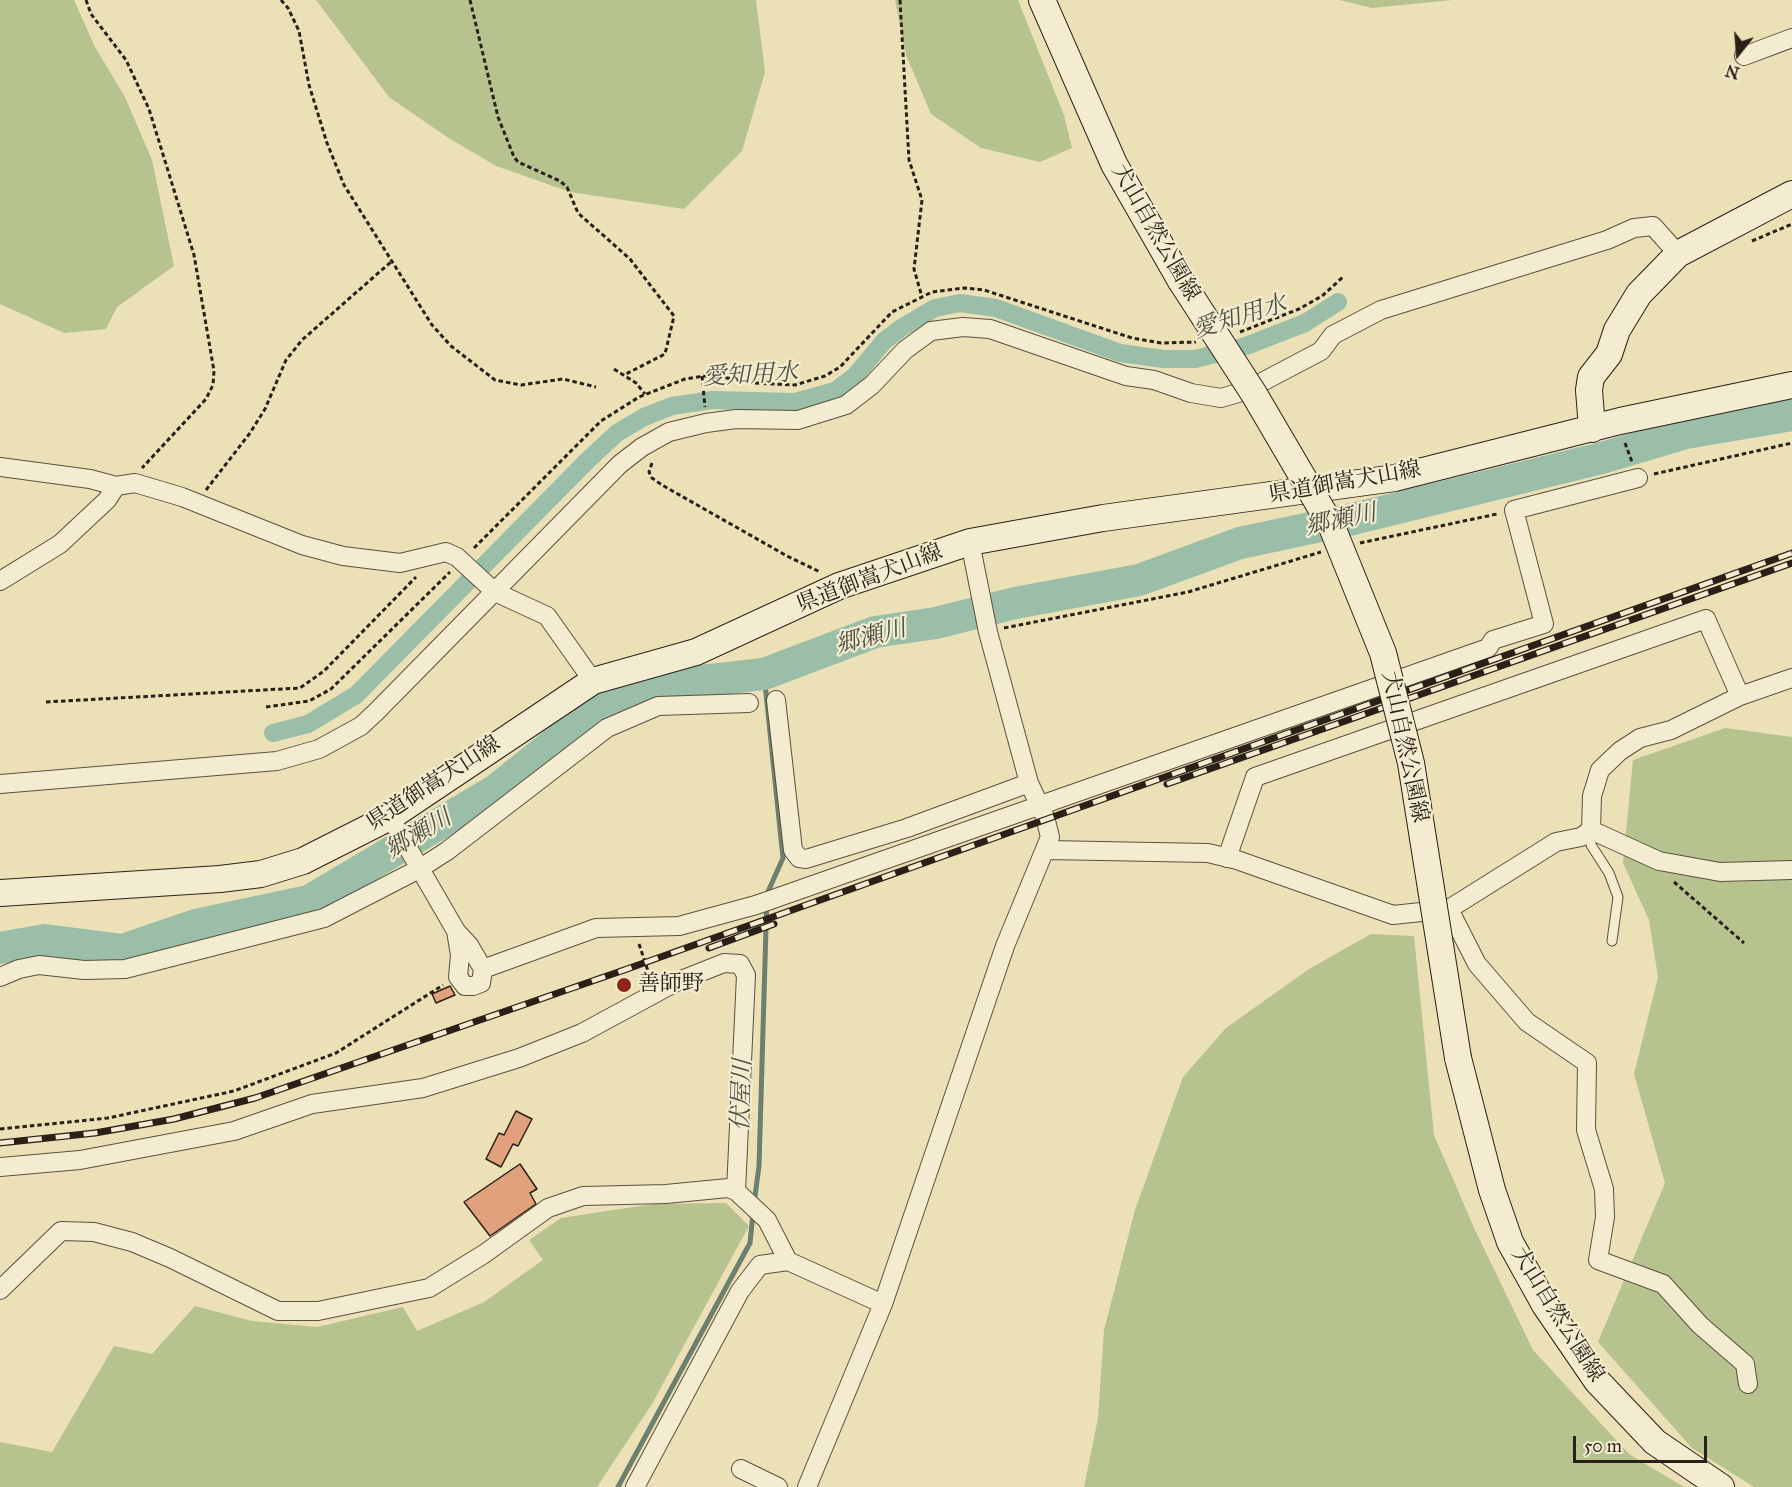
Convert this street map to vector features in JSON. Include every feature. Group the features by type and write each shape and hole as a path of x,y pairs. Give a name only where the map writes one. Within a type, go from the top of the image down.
{"main road":[{"name":"犬山自然公園線","path":"1042,0 1114,164 1181,281 1254,394 1332,527 1383,653 1411,763 1458,1058 1495,1200 1510,1242 1545,1305 1597,1381 1655,1442 1721,1487"},
{"path":"1592,429 1589,390 1591,377 1609,354 1617,330 1640,294 1678,254 1792,194"},
{"name":"県道御嵩犬山線","path":"0,893 220,879 261,874 303,861 394,823 593,681 696,652 839,586 970,542 1103,518 1395,478 1592,429 1792,386"}],"street":[{"path":"1744,56 1792,38"},
{"path":"0,784 277,761 319,749 361,726 620,464 642,447 669,432 706,423 736,419 798,420 821,415 846,405 872,385 905,350 931,331 963,327 990,329 1126,376 1154,380 1191,393 1221,398 1245,391 1322,351 1333,335 1381,310 1607,240 1634,228 1653,226 1678,254"},
{"path":"0,467 90,478 116,486 135,483 196,503 302,545 343,555 400,563 446,552 461,561 495,592 547,616 593,681"},
{"path":"483,969 596,928 679,926 756,905 1038,804 1488,648 1493,640 1544,624 1514,510 1638,478"},
{"path":"0,581 60,544 107,500 116,486"},
{"path":"807,1487 883,1304 1005,946 1047,850 1050,837 1048,825 1029,783 988,632 978,592 970,542"},
{"path":"1227,858 1256,777 1706,619 1740,696"},
{"path":"1591,830 1592,795 1600,770 1620,751 1640,738 1671,730 1740,696 1792,678"},
{"path":"776,700 793,850 799,858 806,859 907,828 1029,783"},
{"path":"0,978 19,969 39,965 105,971 147,965 324,918 419,869 540,782 607,728 658,706 749,704"},
{"path":"394,823 456,931 469,945 483,969 481,983 465,986 458,976 460,955 456,931"},
{"path":"1047,850 1208,853 1393,915 1449,909 1556,842 1581,837 1591,830"},
{"path":"1591,830 1659,861 1720,872 1792,870"},
{"path":"1449,909 1477,964 1527,1022 1587,1063 1586,1130 1604,1189 1605,1216 1598,1260 1662,1284 1700,1325 1745,1364 1748,1384"},
{"path":"0,1167 91,1158 234,1131 312,1104 423,1088 519,1058 582,1033 656,993 724,963 740,964 746,975 736,1191"},
{"path":"0,1290 61,1231 94,1232 132,1242 170,1258 278,1311 318,1311 429,1288 484,1254 548,1208 583,1196 666,1194 728,1188 736,1191 767,1220 788,1261"},
{"path":"635,1487 740,1291 760,1265 788,1261 883,1304"},
{"path":"741,1469 778,1487"}],"lane":[{"path":"1591,830 1591,845 1609,873 1618,897 1612,941"}],"path":[{"path":"86,0 91,14 126,60 149,109 194,255 214,371 213,385 206,399 142,468 135,483"},
{"path":"281,0 296,21 309,85 327,143 344,185 432,325 451,346 485,375 509,384 563,379 596,387"},
{"path":"470,0 498,117 514,157 518,162 560,181 567,188 578,213 630,259 674,316 664,354 624,375"},
{"path":"900,0 909,160 922,200 914,269 922,297"},
{"path":"1742,245 1792,224"},
{"path":"196,503 250,433 265,409 286,360 302,340 392,261"},
{"path":"614,369 636,383 645,394"},
{"path":"702,376 706,423"},
{"path":"1623,438 1638,478 1792,443"},
{"path":"657,459 650,465 652,478 787,556 832,577 839,586"},
{"path":"1358,544 1514,510"},
{"path":"988,632 1188,592 1324,551"},
{"path":"46,702 300,688 324,671 417,578 409,562"},
{"path":"1659,861 1669,878 1744,943"},
{"path":"633,928 656,993"},
{"path":"0,1129 108,1118 234,1090 336,1053 458,976"}],"green space":[{"path":"0,0 74,0 95,47 125,97 152,160 174,266 117,307 106,329 64,333 0,304"},
{"path":"316,0 756,0 765,72 742,151 684,209 570,192 496,166 447,137 389,97"},
{"path":"895,0 1018,0 1064,115 1072,148 1040,162 981,148 931,114 906,55"},
{"path":"1339,0 1453,0 1372,8"},
{"path":"1725,728 1792,737 1792,1487 1754,1487 1692,1448 1598,1342 1665,1183 1634,1074 1658,977 1649,920 1623,863 1633,760"},
{"path":"1371,934 1414,936 1434,1135 1475,1230 1533,1350 1629,1454 1684,1487 1084,1487 1098,1418 1104,1330 1135,1210 1183,1077 1226,1028 1309,969"},
{"path":"726,1203 749,1226 652,1404 597,1487 0,1487 0,1442 52,1452 114,1346 152,1354 195,1306 252,1321 317,1327 403,1307 417,1331 484,1302 543,1260 529,1240 561,1218 653,1204"}],"building":[{"path":"450,986 455,995 436,1003 432,994"},
{"path":"516,1111 532,1119 518,1146 513,1144 501,1167 486,1159 499,1133 504,1135"},
{"path":"520,1164 537,1189 530,1193 536,1204 490,1236 464,1202"}],"waterway":[{"name":"愛知用水","path":"273,733 308,724 356,695 587,461 617,433 644,417 672,406 712,400 795,402 835,391 855,376 884,341 901,328 935,308 960,303 996,308 1120,353 1163,359 1195,359 1246,346 1305,323 1338,302"},
{"name":"郷瀬川","path":"0,948 45,940 123,950 196,925 309,901 496,790 591,714 655,686 764,674 875,632 936,623 1015,603 1139,580 1240,543 1353,519 1602,458 1686,433 1792,415"},
{"name":"伏屋川","path":"754,1204 759,1166 767,894 783,858 764,674"},
{"name":"伏屋川","path":"618,1487 750,1243 753,1213"}],"railway":[{"path":"0,1143 95,1133 174,1119 255,1098 627,969 1792,553"},
{"path":"1167,784 1792,563"},
{"path":"709,948 774,924"}],"place":[{"name":"善師野","path":"624,985"}]}
